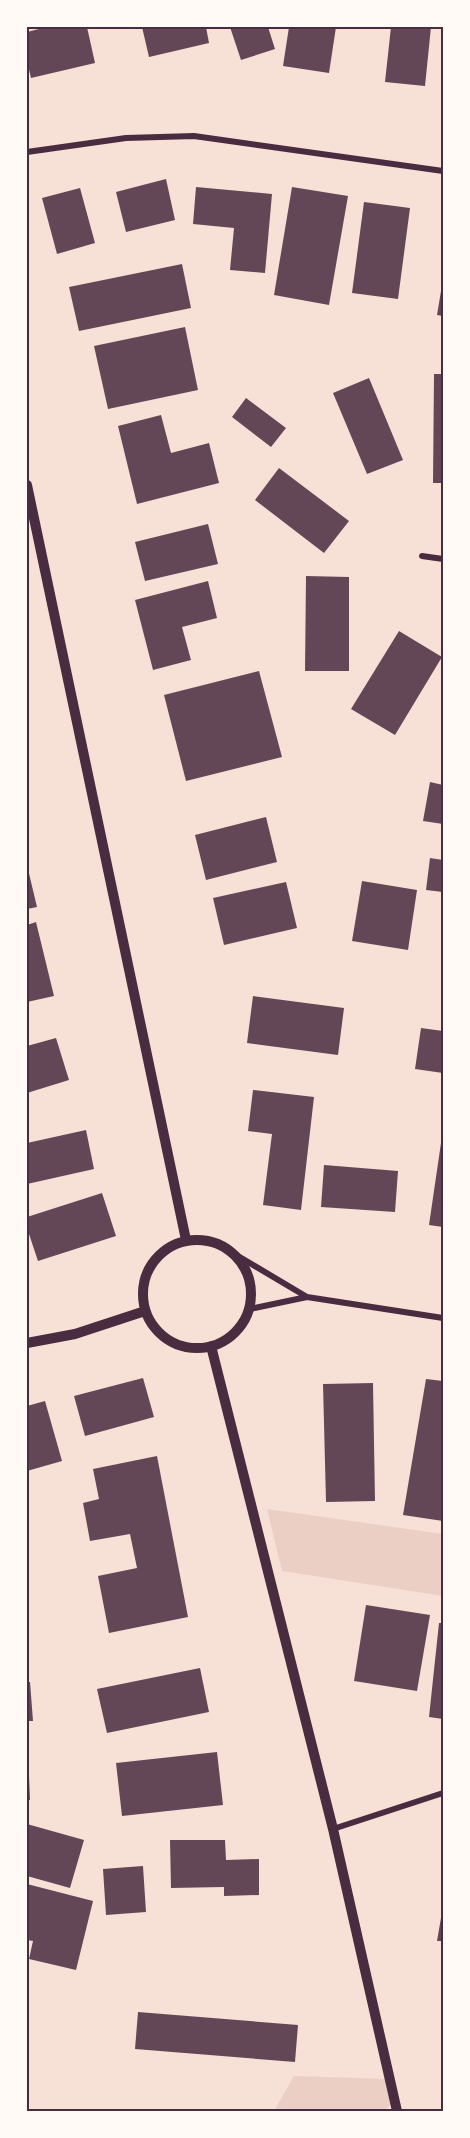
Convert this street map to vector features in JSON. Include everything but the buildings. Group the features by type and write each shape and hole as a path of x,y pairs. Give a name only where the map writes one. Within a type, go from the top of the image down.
{"street":[{"path":"27,152 126,138 194,136 443,171"},
{"path":"27,485 186,1240"},
{"path":"422,556 443,560"},
{"path":"238,1256 248,1272 252,1290 250,1309 242,1326 228,1339 212,1346 195,1348 179,1345 164,1337 152,1326 145,1311 142,1293 146,1275 155,1259 169,1246 186,1240 205,1239 223,1245 307,1297"},
{"path":"250,1309 307,1297 443,1317"},
{"path":"27,1343 75,1334 145,1311"},
{"path":"212,1346 333,1829 397,2111"},
{"path":"333,1829 443,1793"}],"shaded area":[{"path":"267,1509 443,1534 443,1596 282,1571"},
{"path":"294,2076 389,2079 397,2099 384,2111 274,2111"}]}
